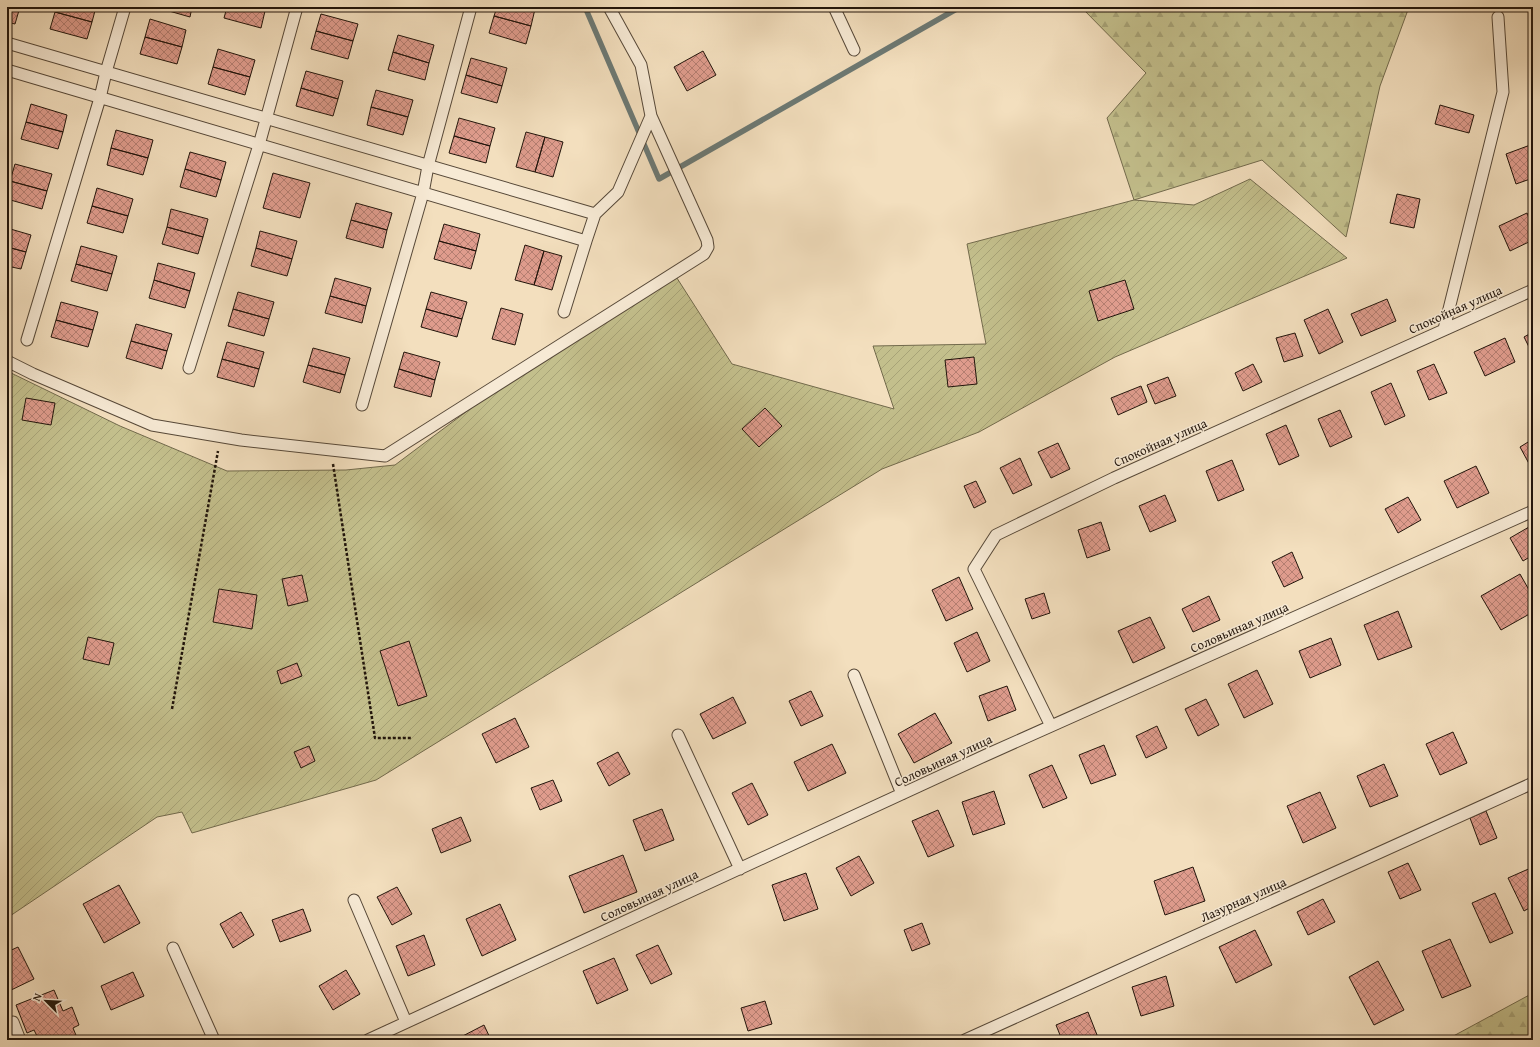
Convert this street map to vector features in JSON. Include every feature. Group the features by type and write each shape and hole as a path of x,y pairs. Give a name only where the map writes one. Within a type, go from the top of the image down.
{"lane":[{"path":"27,340 100,98 125,7"},
{"path":"189,368 259,145 297,7"},
{"path":"362,405 423,193 428,166 471,7"},
{"path":"7,361 33,374 152,425 241,440 384,456 704,254 708,247 707,240 651,116 641,65 609,7"},
{"path":"834,7 854,50"},
{"path":"1444,330 1503,92 1498,17"},
{"path":"7,43 595,214"},
{"path":"7,70 586,241"},
{"path":"564,312 595,214 618,192 651,116"},
{"name":"Спокойная улица","path":"1051,726 974,569 996,535 1114,478 1533,290"},
{"name":"Соловьиная улица","path":"368,1040 1051,726 1533,511"},
{"path":"854,675 902,794"},
{"path":"678,735 740,869"},
{"name":"Лазурная улица","path":"965,1040 1533,783"},
{"path":"354,900 406,1022"},
{"path":"173,948 214,1040"},
{"path":"13,1022 20,1040"}],"path":[{"path":"172,709 220,436"},
{"path":"330,450 375,738 412,738"}],"green space":[{"path":"1081,7 1409,7 1380,86 1346,237 1262,160 1134,200 1107,118 1146,73"},
{"path":"1250,179 1347,258 1115,357 979,432 882,469 376,780 192,833 182,812 157,817 7,918 7,371 120,426 227,471 346,470 395,465 534,361 675,275 732,364 894,409 873,346 986,344 967,244 1134,200 1194,205"},
{"path":"1533,993 1533,1040 1446,1040"}],"building":[{"path":"7,7 20,7 15,24 7,22"},
{"path":"56,7 96,7 92,22 55,12"},
{"path":"155,7 192,7 190,17"},
{"path":"227,7 251,7 265,11 261,28 224,18"},
{"path":"497,7 530,7 535,9 531,26 494,16"},
{"path":"55,12 92,22 87,39 50,29"},
{"path":"321,14 358,24 353,41 316,31"},
{"path":"494,16 531,26 526,44 489,33"},
{"path":"150,19 186,30 182,47 145,37"},
{"path":"316,31 353,41 348,59 311,49"},
{"path":"398,35 434,45 429,63 393,52"},
{"path":"145,37 182,47 177,64 140,54"},
{"path":"218,49 255,60 250,77 213,67"},
{"path":"703,51 716,75 687,91 674,67"},
{"path":"393,52 429,63 425,80 388,70"},
{"path":"471,58 507,68 502,86 466,75"},
{"path":"213,67 250,77 245,95 208,84"},
{"path":"306,71 343,81 338,99 301,88"},
{"path":"466,75 502,86 497,103 461,93"},
{"path":"301,88 338,99 333,116 296,106"},
{"path":"376,90 413,100 408,117 371,107"},
{"path":"31,104 67,115 63,132 26,122"},
{"path":"1440,105 1474,115 1469,133 1435,124"},
{"path":"371,107 408,117 403,135 367,125"},
{"path":"459,118 495,128 490,146 454,136"},
{"path":"26,122 63,132 58,149 21,139"},
{"path":"116,130 153,140 148,158 111,148"},
{"path":"526,132 545,137 535,172 516,167"},
{"path":"454,136 490,146 486,163 449,153"},
{"path":"545,137 563,142 553,177 535,172"},
{"path":"1533,144 1533,178 1516,184 1506,154"},
{"path":"111,148 148,158 143,175 107,165"},
{"path":"190,152 226,162 221,180 185,169"},
{"path":"15,164 52,174 47,191 10,181"},
{"path":"185,169 221,180 216,197 180,187"},
{"path":"273,173 310,183 300,218 263,208"},
{"path":"10,181 47,191 42,209 7,199"},
{"path":"97,188 133,199 128,216 92,206"},
{"path":"1397,194 1420,199 1414,228 1390,223"},
{"path":"356,203 392,213 387,230 351,220"},
{"path":"92,206 128,216 123,233 87,223"},
{"path":"171,209 208,219 203,237 167,227"},
{"path":"1527,213 1533,226 1533,240 1510,251 1499,226"},
{"path":"351,220 387,230 383,248 346,238"},
{"path":"444,224 480,234 476,251 439,241"},
{"path":"167,227 203,237 198,254 162,244"},
{"path":"7,228 31,235 26,252 7,247"},
{"path":"260,231 297,241 292,259 256,248"},
{"path":"439,241 476,251 471,269 434,259"},
{"path":"525,245 544,251 534,285 515,280"},
{"path":"81,246 117,256 112,274 76,264"},
{"path":"7,247 26,252 21,269 7,266"},
{"path":"256,248 292,259 287,276 251,266"},
{"path":"544,251 562,256 552,290 534,285"},
{"path":"158,263 195,273 190,291 154,280"},
{"path":"76,264 112,274 107,291 71,281"},
{"path":"335,278 371,288 366,306 330,296"},
{"path":"154,280 190,291 185,308 149,298"},
{"path":"1125,280 1134,309 1098,321 1089,291"},
{"path":"238,292 274,302 269,319 233,309"},
{"path":"431,292 467,302 462,319 426,309"},
{"path":"330,296 366,306 362,323 325,313"},
{"path":"1387,299 1396,321 1361,336 1351,314"},
{"path":"61,302 98,312 93,330 56,320"},
{"path":"501,308 523,314 515,345 492,339"},
{"path":"233,309 269,319 264,336 228,326"},
{"path":"426,309 462,319 457,337 421,327"},
{"path":"1328,309 1343,342 1319,354 1304,320"},
{"path":"56,320 93,330 88,347 51,337"},
{"path":"136,324 172,334 167,351 131,341"},
{"path":"1533,332 1533,355 1524,337"},
{"path":"1295,333 1303,356 1284,362 1276,338"},
{"path":"1505,338 1515,362 1485,376 1474,352"},
{"path":"131,341 167,351 162,369 126,358"},
{"path":"227,342 264,352 259,369 222,359"},
{"path":"313,348 350,358 345,375 308,365"},
{"path":"404,352 440,362 435,380 399,369"},
{"path":"974,357 977,384 948,387 945,360"},
{"path":"222,359 259,369 254,387 217,377"},
{"path":"1253,364 1262,382 1243,391 1235,373"},
{"path":"1434,364 1447,393 1429,400 1417,371"},
{"path":"308,365 345,375 340,393 303,382"},
{"path":"399,369 435,380 431,397 394,387"},
{"path":"1168,377 1176,396 1155,404 1147,385"},
{"path":"1391,383 1405,416 1385,425 1371,392"},
{"path":"1141,386 1147,402 1118,415 1111,398"},
{"path":"26,398 55,403 51,425 22,420"},
{"path":"765,408 782,426 759,447 742,429"},
{"path":"1340,410 1352,437 1330,447 1318,419"},
{"path":"1286,425 1299,456 1279,465 1266,434"},
{"path":"1533,439 1533,471 1520,447"},
{"path":"1058,443 1070,469 1051,478 1038,452"},
{"path":"1020,458 1032,485 1013,494 1000,468"},
{"path":"1232,460 1244,490 1218,501 1206,471"},
{"path":"1476,466 1489,493 1457,508 1444,481"},
{"path":"976,481 986,502 974,508 964,486"},
{"path":"1165,495 1176,521 1150,532 1139,506"},
{"path":"1408,497 1421,520 1398,533 1385,509"},
{"path":"1101,522 1110,550 1087,558 1078,530"},
{"path":"1529,527 1533,533 1533,555 1523,561 1510,538"},
{"path":"1292,552 1303,578 1284,587 1272,562"},
{"path":"1520,574 1533,597 1533,612 1501,630 1481,596"},
{"path":"302,575 308,601 288,606 282,579"},
{"path":"959,577 973,609 946,621 932,590"},
{"path":"219,589 257,595 252,629 213,622"},
{"path":"1044,593 1050,613 1032,619 1025,599"},
{"path":"1209,596 1220,620 1193,632 1182,609"},
{"path":"1398,611 1412,647 1378,660 1364,625"},
{"path":"1150,617 1165,648 1133,663 1118,631"},
{"path":"977,632 990,661 967,672 954,643"},
{"path":"88,637 114,643 109,665 83,659"},
{"path":"1331,638 1341,665 1310,678 1299,651"},
{"path":"409,641 427,696 398,706 380,651"},
{"path":"297,663 302,676 281,684 277,671"},
{"path":"1257,670 1273,704 1244,718 1228,684"},
{"path":"1007,686 1016,710 988,721 979,696"},
{"path":"811,691 823,716 801,726 789,701"},
{"path":"733,697 746,723 713,739 700,714"},
{"path":"1206,699 1219,725 1198,736 1185,709"},
{"path":"935,713 952,743 914,763 898,734"},
{"path":"515,718 529,747 496,763 482,734"},
{"path":"1157,726 1167,748 1146,758 1136,736"},
{"path":"1453,732 1467,763 1440,775 1426,744"},
{"path":"832,744 846,773 808,791 794,762"},
{"path":"1104,745 1116,775 1091,784 1079,755"},
{"path":"309,746 315,761 301,768 294,752"},
{"path":"618,752 630,774 609,786 597,763"},
{"path":"1384,764 1398,796 1370,807 1357,776"},
{"path":"1052,765 1067,798 1043,808 1029,775"},
{"path":"553,780 562,801 540,810 531,788"},
{"path":"752,783 768,815 748,825 732,793"},
{"path":"994,791 1005,824 973,835 962,802"},
{"path":"1320,792 1336,828 1303,843 1287,806"},
{"path":"662,809 674,840 645,851 633,820"},
{"path":"938,810 954,846 928,857 912,821"},
{"path":"1486,811 1497,838 1480,845 1470,818"},
{"path":"461,817 471,841 441,853 432,829"},
{"path":"623,855 637,892 584,913 569,876"},
{"path":"859,856 874,883 851,896 836,868"},
{"path":"1408,863 1421,890 1400,899 1388,872"},
{"path":"1193,867 1205,901 1165,915 1154,881"},
{"path":"1533,867 1533,906 1524,911 1508,878"},
{"path":"806,873 818,909 784,921 772,885"},
{"path":"119,885 140,923 104,943 83,904"},
{"path":"397,887 412,914 392,925 377,897"},
{"path":"1495,893 1513,933 1490,943 1472,903"},
{"path":"1323,899 1335,922 1308,935 1297,912"},
{"path":"500,904 516,940 482,956 466,919"},
{"path":"303,909 311,931 280,942 272,920"},
{"path":"241,912 254,935 233,948 220,924"},
{"path":"922,923 930,944 912,951 904,930"},
{"path":"1255,930 1272,965 1236,983 1219,947"},
{"path":"424,935 435,965 408,976 396,946"},
{"path":"1450,939 1471,986 1442,998 1422,951"},
{"path":"658,945 672,974 651,984 636,955"},
{"path":"18,947 34,979 7,992 7,952"},
{"path":"614,958 628,990 597,1004 583,971"},
{"path":"1378,961 1404,1010 1374,1025 1349,977"},
{"path":"346,970 360,994 333,1010 319,986"},
{"path":"133,972 144,996 111,1010 101,986"},
{"path":"1166,976 1174,1006 1141,1016 1132,987"},
{"path":"54,990 63,1011 72,1007 79,1025 73,1028 78,1040 39,1040 34,1030 27,1033 16,1005"},
{"path":"765,1001 772,1024 748,1031 741,1008"},
{"path":"1088,1012 1099,1040 1062,1040 1056,1025"},
{"path":"484,1025 491,1040 455,1040"}],"waterway":[{"path":"585,7 659,179 960,7"}]}
